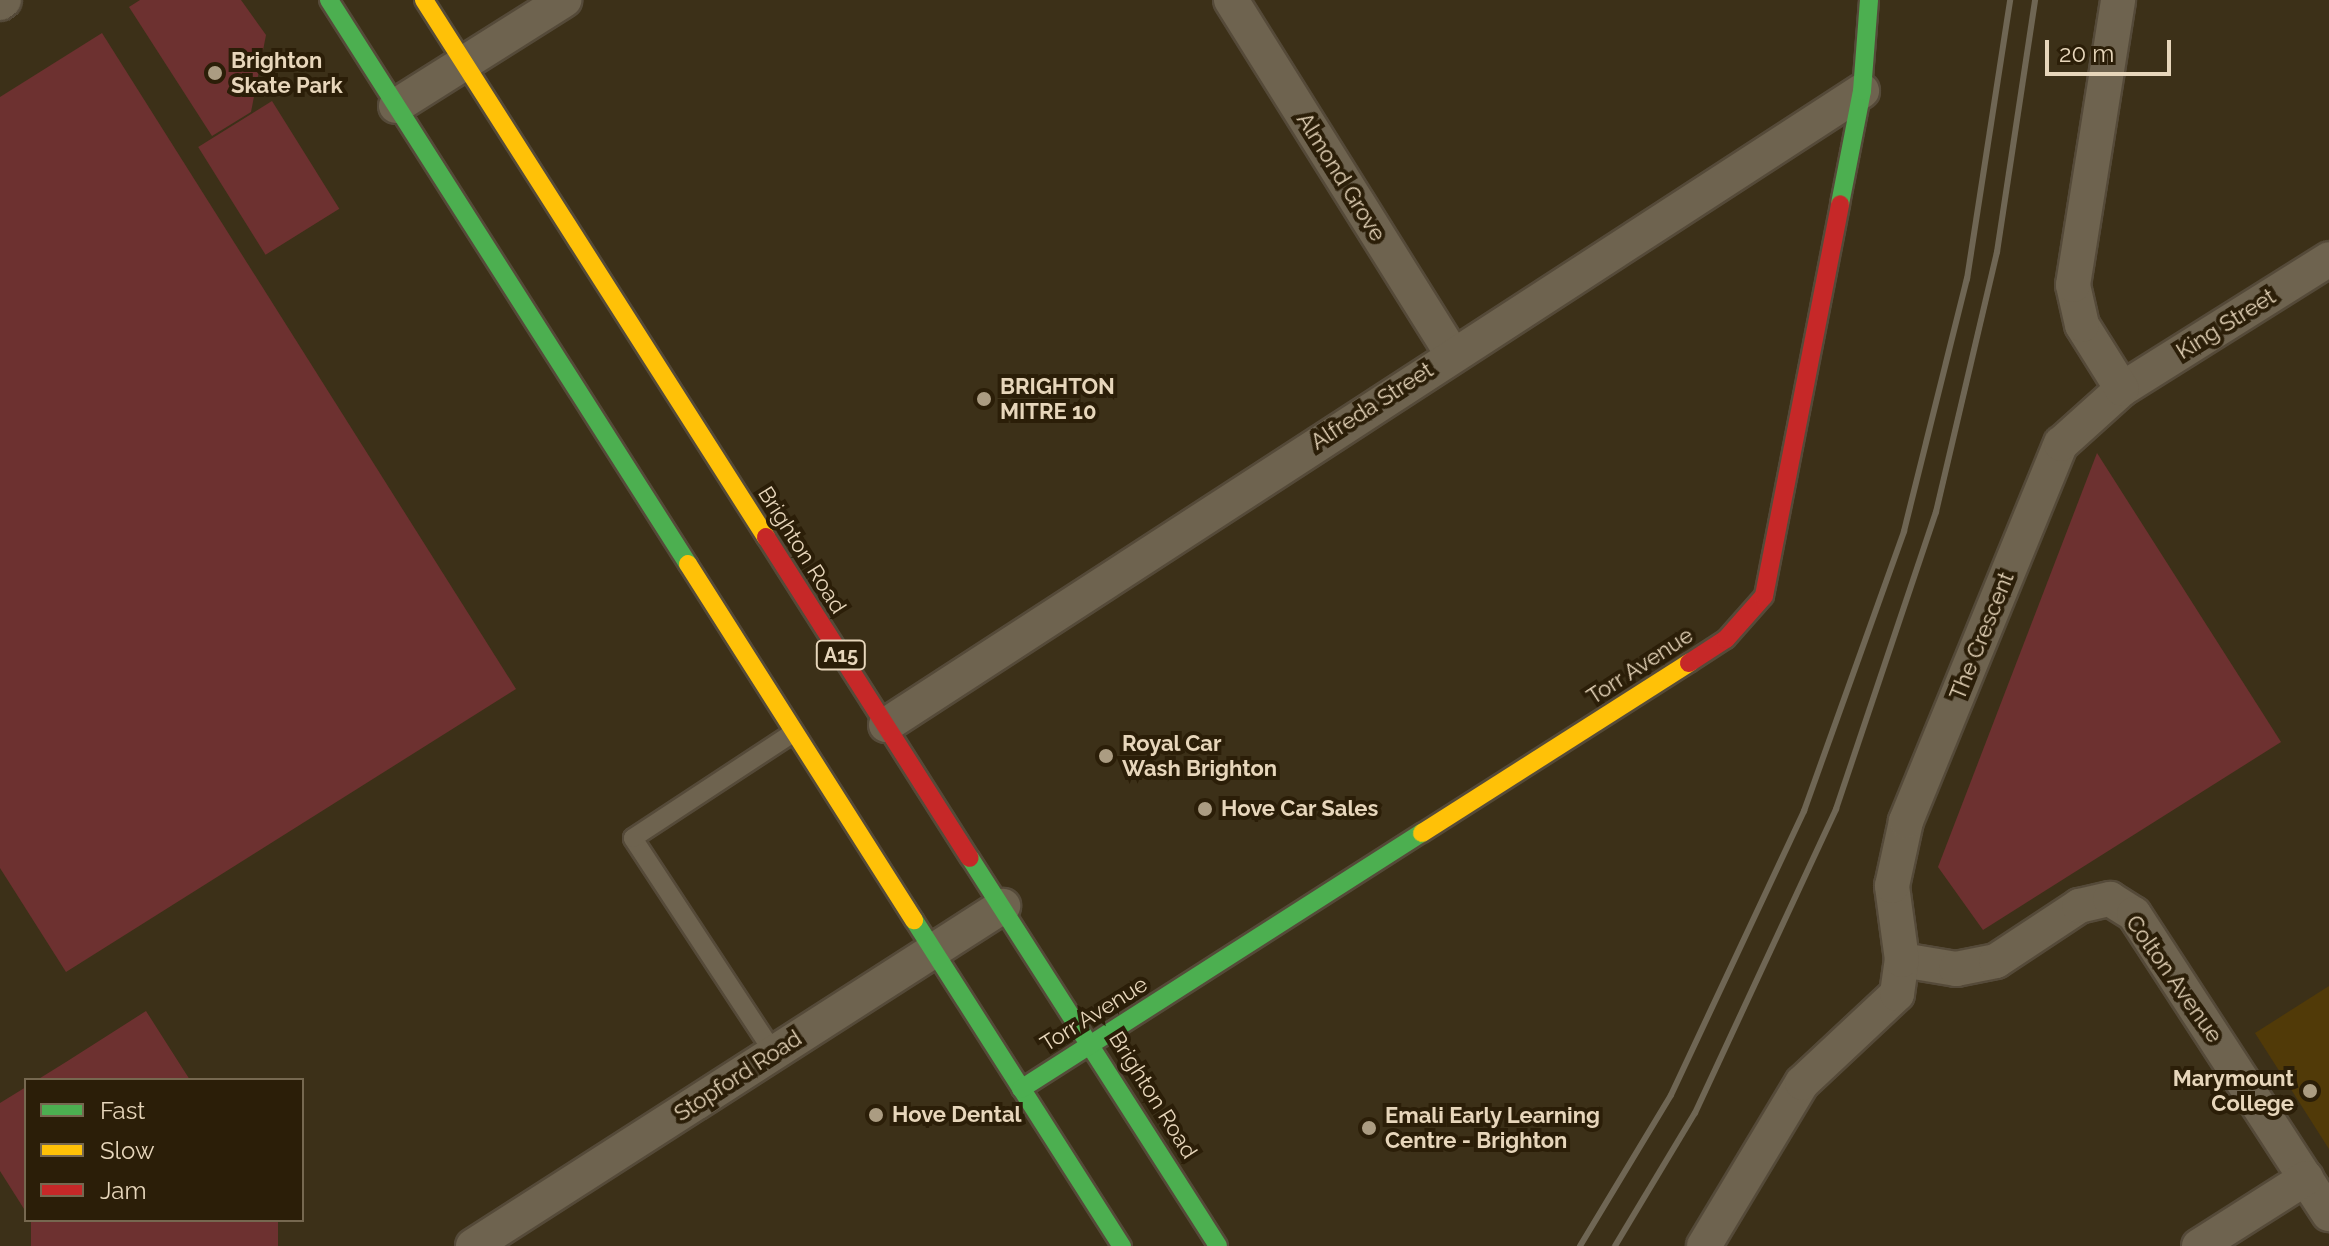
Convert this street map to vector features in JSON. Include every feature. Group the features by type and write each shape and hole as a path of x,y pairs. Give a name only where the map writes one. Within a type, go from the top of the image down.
{"main road":[{"path":"329,0 931,951 1122,1246"},
{"name":"Brighton Road","path":"424,0 1093,1044 1218,1246"},
{"name":"Torr Avenue","path":"1021,1089 1726,639 1764,596 1862,91 1869,0"}],"street":[{"path":"396,106 564,0"},
{"name":"Almond Grove","path":"1231,0 1452,354"},
{"path":"2118,0 2073,285 2082,325 2122,389"},
{"name":"Alfreda Street","path":"886,725 1452,354 1862,91"},
{"name":"King Street","path":"2122,389 2329,259"},
{"name":"The Crescent","path":"1704,1246 1802,1083 1897,994 1902,960 1892,886 1906,821 2061,444 2122,389"},
{"name":"Colton Avenue","path":"1902,960 1956,969 1996,961 2079,906 2110,899 2134,914 2329,1214"},
{"name":"Stopford Road","path":"473,1246 1003,906"},
{"path":"2199,1246 2306,1178"}],"lane":[{"path":"774,1053 633,838 793,733"}],"shaded area":[{"name":"Brighton Skate Park","path":"140,0 241,0 266,35 251,112 212,136 129,7"},
{"path":"102,33 516,689 66,972 0,868 0,97"},
{"path":"272,101 339,209 266,255 198,147"},
{"path":"2097,453 2281,742 1983,930 1938,867"},
{"name":"Marymount College","path":"2329,986 2329,1149 2255,1033"},
{"path":"146,1011 189,1078 40,1078"},
{"path":"24,1088 24,1209 0,1171 0,1103"},
{"path":"31,1222 278,1222 278,1246 31,1246"}],"railway":[{"path":"1580,1246 1671,1095 1804,811 1904,531 1967,279 2010,0"},
{"path":"1615,1246 1695,1113 1836,809 1936,512 1997,252 2035,0"}],"traffic: fast":[{"path":"329,0 688,564"},
{"path":"1840,204 1862,91 1869,0"},
{"path":"1021,1089 1422,833"},
{"path":"970,858 1218,1246"},
{"path":"914,920 1122,1246"}],"traffic: slow":[{"path":"424,0 766,537"},
{"path":"688,564 914,920"},
{"path":"1422,833 1689,663"}],"traffic: jam":[{"path":"1689,663 1726,639 1764,596 1840,204"},
{"path":"766,537 970,858"}],"place":[{"name":"Brighton Skate Park","path":"215,73"},
{"name":"BRIGHTON MITRE 10","path":"984,399"},
{"name":"Royal Car Wash Brighton","path":"1106,756"},
{"name":"Hove Car Sales","path":"1205,809"},
{"name":"Marymount College","path":"2310,1091"},
{"name":"Hove Dental","path":"876,1115"},
{"name":"Emali Early Learning Centre - Brighton","path":"1369,1128"}]}
